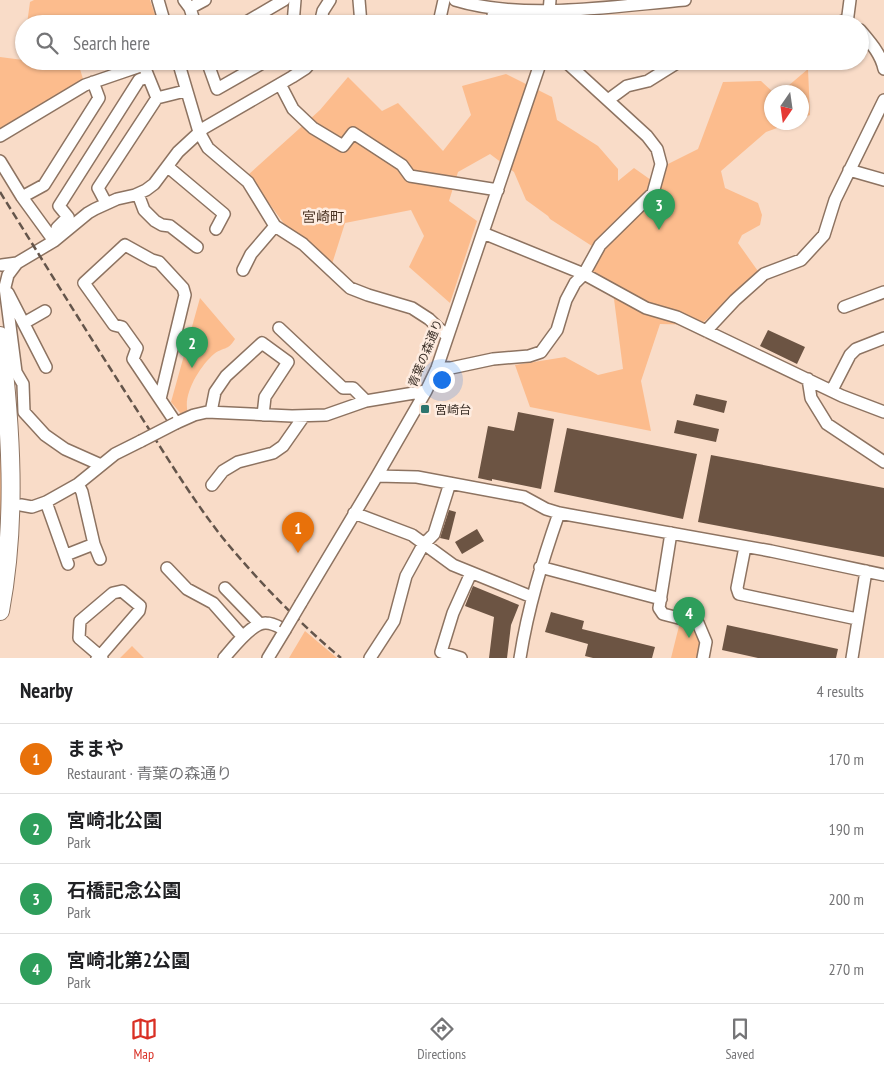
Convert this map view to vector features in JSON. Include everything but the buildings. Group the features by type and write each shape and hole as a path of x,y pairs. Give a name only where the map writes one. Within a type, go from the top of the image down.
{"highway":[{"path":"0,336 8,417 11,481 7,561 0,611"}],"street":[{"path":"158,0 163,15"},
{"path":"187,4 205,0"},
{"path":"258,15 284,0"},
{"path":"294,15 295,0"},
{"path":"322,15 330,0"},
{"path":"359,0 360,15"},
{"path":"441,15 444,0"},
{"path":"455,0 494,8 685,0"},
{"path":"847,15 850,0"},
{"path":"493,15 494,8"},
{"path":"869,41 883,63 884,69"},
{"path":"0,136 85,85 128,70"},
{"path":"148,70 147,76 157,98"},
{"path":"180,70 199,132 208,148 248,182 275,226 303,244 350,288 412,308 429,319 447,336"},
{"path":"210,70 217,89 250,70"},
{"path":"2,265 17,262 54,241 88,213 106,203 138,194 154,184 178,152 210,123 303,70"},
{"name":"青葉の森通り","path":"268,658 426,391 436,368 538,70"},
{"path":"436,368 451,368 493,360 529,356 541,352 557,330 566,300 575,282 584,274 600,245 653,193 661,164 657,149 652,142 575,70"},
{"path":"608,100 627,86 648,81 666,70"},
{"path":"57,228 68,217 59,206 139,80 147,76"},
{"path":"22,197 44,185 99,98 93,82"},
{"path":"280,84 292,110 312,128 343,146 353,133 402,165 410,176 498,190"},
{"path":"106,203 98,188 157,98 186,91"},
{"path":"706,331 735,300 764,274 801,260 824,235 835,200 884,100"},
{"path":"0,161 22,197 54,241"},
{"path":"168,167 224,214 216,230"},
{"path":"849,170 884,180"},
{"path":"138,194 144,210 155,221 162,225 170,226 197,247"},
{"path":"242,270 251,254 275,226"},
{"path":"483,233 584,274 646,308 677,317 808,379 884,412"},
{"path":"160,399 185,296 183,288 159,262 125,245 84,283 114,325 122,327 137,348 133,359 176,423"},
{"path":"17,262 8,276 5,287 16,372 23,384 24,412 45,435 65,449 101,465"},
{"path":"5,287 46,367"},
{"path":"844,307 884,292"},
{"path":"24,323 45,311"},
{"path":"279,328 343,388 353,388 366,401"},
{"path":"832,390 850,355 856,350 884,338"},
{"path":"211,412 214,392 226,376 262,343 288,362 265,397 263,415"},
{"path":"808,379 810,398 827,424 884,462"},
{"path":"21,505 32,507 46,502 78,484 115,454 194,414 211,412 263,415 326,415 366,401 426,391"},
{"path":"212,485 223,471 238,462 272,453 284,446 304,416"},
{"path":"377,476 406,475 524,497 546,509 559,513 884,575"},
{"path":"370,658 394,621 406,576 424,545 434,534 450,483"},
{"path":"78,484 82,492 94,544 100,559"},
{"path":"46,502 67,559 94,544"},
{"path":"354,513 412,535 453,565 532,597"},
{"path":"520,658 526,621 540,567 559,513"},
{"path":"671,533 659,608 663,614 698,623 706,642 704,658"},
{"path":"745,547 737,588 739,594 857,619"},
{"path":"540,567 661,599"},
{"path":"167,568 187,590 214,603 243,637"},
{"path":"852,658 866,571"},
{"path":"462,658 441,652 453,613 471,573"},
{"path":"225,588 260,624"},
{"path":"122,591 140,606 139,611 100,657 79,638 80,621 113,593 122,591"},
{"path":"224,658 252,628 260,624 269,623 284,630"}],"shaded area":[{"path":"34,0 150,0 155,15 28,15 30,2"},
{"path":"0,57 15,59 15,70 80,70 83,79 0,130"},
{"path":"807,70 809,85 789,85"},
{"path":"506,74 552,97 557,120 598,146 618,169 618,181 634,168 658,185 664,166 698,149 723,82 761,81 765,85 764,130 772,130 766,132 721,171 725,188 758,203 762,215 760,225 742,235 738,243 760,274 700,325 660,324 641,381 651,431 530,407 515,365 565,357 598,375 623,369 614,299 592,270 595,248 550,219 526,200 514,172 490,154 458,172 449,201 477,221 450,303 409,267 424,236 411,210 345,223 332,264 285,225 248,175 320,110 348,77 382,111 398,103 443,151 471,115 462,86"},
{"path":"200,298 235,339 228,347 214,354 198,373 188,398 188,413 182,415 171,402"},
{"path":"0,386 5,467 0,574"},
{"path":"680,622 692,625 701,635 700,658 671,658"},
{"path":"305,631 337,658 289,658"},
{"path":"132,646 144,658 120,658"}],"railway":[{"path":"0,192 166,457 210,521 264,585 309,630 341,658"}],"place":[{"name":"石橋記念公園","path":"659,230"},
{"name":"宮崎北公園","path":"192,368"},
{"name":"宮崎台","path":"425,409"},
{"name":"ままや","path":"298,553"},
{"name":"宮崎北第2公園","path":"689,638"}],"district":[{"name":"宮崎町","path":"323,217"}]}
